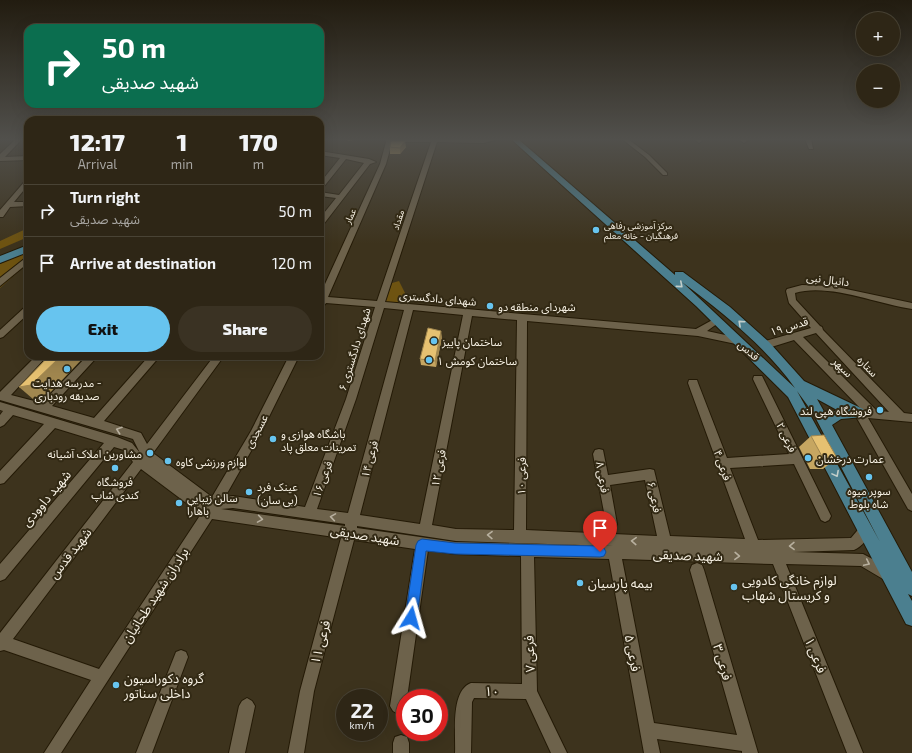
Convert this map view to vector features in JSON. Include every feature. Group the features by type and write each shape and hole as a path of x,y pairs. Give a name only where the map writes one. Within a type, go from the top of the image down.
{"main road":[{"name":"قدس","path":"554,174 700,302 714,319 774,373 792,393 866,529 912,618"},
{"name":"قدس","path":"563,174 670,267 708,298 726,310 765,345 788,369 824,423 912,588"},
{"path":"0,254 24,244"},
{"path":"0,260 24,250"},
{"path":"714,319 710,311 711,309 719,308 726,310"},
{"path":"774,373 782,375 788,369"},
{"path":"799,384 837,404 859,413"},
{"path":"824,423 832,416 839,413 859,413"}],"street":[{"path":"324,183 332,174"},
{"path":"324,218 358,174"},
{"name":"عمار","path":"324,295 378,174"},
{"name":"مقداد","path":"380,306 424,174"},
{"path":"0,215 24,185"},
{"path":"324,195 340,197"},
{"path":"8,206 24,204"},
{"path":"0,284 24,263"},
{"name":"دانیال نبی","path":"819,329 792,301 790,291 797,288 833,290 912,306"},
{"name":"شهدای دادگستری","path":"324,302 698,333 736,340"},
{"name":"شهدای دادگستری ۶","path":"351,399 380,306"},
{"name":"فرعی ۱۴","path":"351,526 409,308"},
{"path":"0,335 24,313"},
{"name":"فرعی ۱۲","path":"426,530 468,313"},
{"name":"فرعی ۱۰","path":"520,536 522,318"},
{"path":"698,333 714,319"},
{"name":"قدس ۱۹","path":"765,345 819,329"},
{"name":"ستاره","path":"819,329 842,357 901,417"},
{"name":"سپهر","path":"796,336 874,415"},
{"path":"1,400 38,360"},
{"path":"44,408 89,360"},
{"path":"96,423 151,360"},
{"name":"شهید قدس","path":"1,643 216,360"},
{"name":"عسجدی","path":"212,509 255,434 292,360"},
{"name":"فرعی ۲","path":"758,379 826,516"},
{"name":"فرعی ۴","path":"693,383 754,546"},
{"path":"1,400 22,398 44,408 137,436 143,458"},
{"name":"فرعی ۱۶","path":"309,513 351,399"},
{"path":"1,400 11,410 113,440 128,446 143,458"},
{"path":"0,422 11,410"},
{"path":"859,413 912,418"},
{"path":"859,413 912,505"},
{"path":"0,479 52,423"},
{"name":"شهید داوودی","path":"0,574 113,440"},
{"name":"فرعی ۸","path":"599,454 611,524"},
{"name":"شهید صدیقی","path":"143,458 212,509 351,526 426,530 456,535 520,536 754,546 854,544 866,529"},
{"path":"723,463 798,459"},
{"name":"فرعی ۶","path":"604,481 650,474 665,542"},
{"name":"شهید صدیقی","path":"212,509 233,502 309,513 422,545 455,548 864,560 890,577"},
{"name":"برادران شهید طحانیان","path":"52,753 212,509"},
{"name":"فرعی ۱۱","path":"296,753 307,691 351,526"},
{"path":"401,689 422,545"},
{"path":"820,545 828,559"},
{"name":"فرعی ۷","path":"527,549 530,692 559,753"},
{"name":"فرعی ۵","path":"614,552 652,753"},
{"name":"فرعی ۱","path":"776,558 855,753"},
{"name":"فرعی ۳","path":"697,570 749,749"},
{"path":"1,643 102,677"},
{"path":"144,753 181,657"},
{"name":"۱۰","path":"463,753 464,701 471,690 530,692"},
{"path":"237,753 247,706"},
{"path":"648,730 749,749"}],"shaded area":[{"path":"24,230 24,239 0,249 0,241"},
{"path":"24,254 24,267 0,288 0,264"},
{"path":"399,281 410,303 385,302 392,283"}],"building":[{"path":"428,328 441,331 435,361 420,359"},
{"path":"45,360 57,360 31,385 19,387"},
{"path":"824,435 837,458 823,458 811,436"}],"place":[{"name":"مرکز آموزشی رفاهی فرهنگیان - خانه معلم","path":"596,230"},
{"name":"شهردای منطقه دو","path":"490,306"},
{"name":"ساختمان پاییز","path":"434,341"},
{"name":"ساختمان کومش ۱","path":"429,360"},
{"name":"مدرسه هدایت - صدیقه رودباری","path":"67,369"},
{"name":"فروشگاه هپی لند","path":"880,410"},
{"name":"باشگاه هوازی و تمرینات معلق پاد","path":"273,439"},
{"name":"مشاورین املاک آشیانه","path":"150,453"},
{"name":"عمارت درخشان","path":"808,458"},
{"name":"لوازم ورزشی کاوه","path":"168,461"},
{"name":"فروشگاه کندی شاپ","path":"115,468"},
{"name":"سوپر میوه شاه بلوط","path":"869,477"},
{"name":"عینک فرد (بی سان)","path":"249,492"},
{"name":"سالن زيبايي باهارا","path":"179,503"},
{"name":"بیمه پارسیان","path":"580,583"},
{"name":"لوازم خانگی کادویی و کریستال شهاب","path":"734,587"},
{"name":"گروه دکوراسیون داخلی سناتور","path":"116,685"}],"route":[{"path":"411,618 422,545 455,548 600,552"}]}
